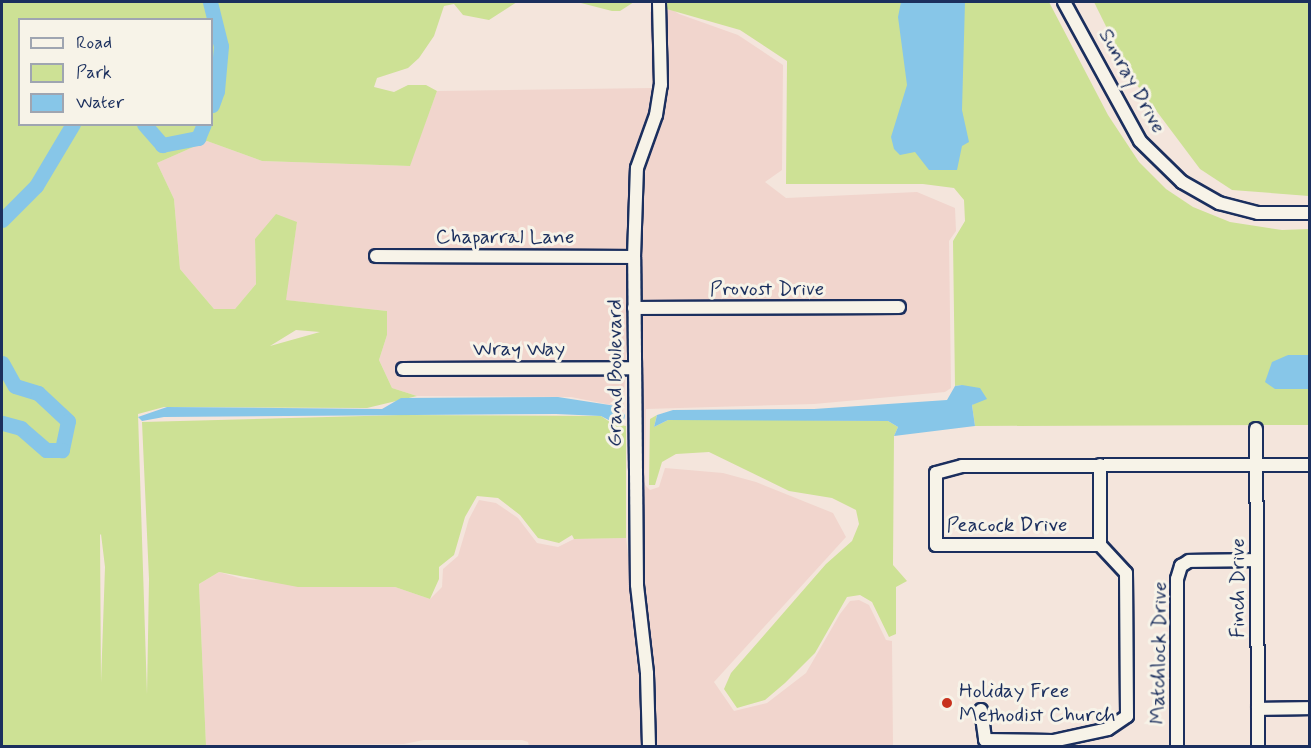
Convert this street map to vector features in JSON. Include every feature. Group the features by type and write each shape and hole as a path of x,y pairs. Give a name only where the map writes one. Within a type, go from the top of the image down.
{"street":[{"name":"Grand Boulevard","path":"649,747 646,673 637,585 634,257 638,168 656,115 661,85 659,2"},
{"name":"Sunray Drive","path":"1064,2 1140,141 1182,182 1219,203 1258,213 1310,213"},
{"name":"Sunray Drive","path":"1073,2 1081,30"},
{"name":"Chaparral Lane","path":"376,256 634,257"},
{"name":"Provost Drive","path":"634,308 899,308"},
{"name":"Wray Way","path":"403,369 635,368"},
{"name":"Finch Drive","path":"1256,429 1258,747"},
{"path":"981,710 985,740 1053,744 1108,729 1127,716 1126,573 1100,545 1100,465"},
{"name":"Peacock Drive","path":"1100,545 936,544 936,473 962,466 1310,465"},
{"name":"Matchlock Drive","path":"1177,747 1177,579 1181,566 1189,561 1257,560"},
{"path":"1257,709 1310,708"}],"shaded area":[{"path":"668,7 679,14 738,35 783,65 782,170 765,182 786,198 917,192 955,208 956,231 949,241 951,388 945,392 814,404 646,409 645,485 650,490 659,487 665,468 723,473 756,482 833,513 846,537 714,682 734,711 767,703 806,673 840,614 850,601 859,600 869,605 886,640 892,641 893,746 653,746 641,585 638,257 642,169 660,116 663,8"},
{"path":"655,10 656,84 639,148 623,413 616,406 571,397 417,396 392,388 379,360 387,335 387,311 285,300 297,222 255,239 256,284 235,309 214,309 180,269 174,199 157,163 207,141 262,161 409,166 437,91 652,88 650,12"},
{"path":"479,500 496,503 518,518 537,543 558,547 574,539 626,538 642,673 644,746 529,746 528,742 522,740 424,740 404,744 206,746 199,584 219,572 243,579 395,587 430,599 442,587 443,569 458,556 469,519"}],"green space":[{"path":"2,2 517,2 489,20 463,15 454,4 444,6 434,36 419,58 408,68 377,78 374,87 394,92 408,85 426,85 437,91 410,166 262,161 207,141 157,163 174,199 180,269 214,309 235,309 256,284 255,239 276,214 297,222 286,300 387,311 387,335 379,360 392,388 417,396 367,408 164,407 138,414 147,694 149,579 142,422 401,415 601,416 613,424 626,426 626,538 574,539 572,535 559,543 538,538 520,515 498,498 477,496 465,517 454,555 439,567 439,579 430,599 395,587 298,587 219,572 199,584 206,746 2,746","holes":["296,330 320,332 270,346","100,535 105,567 101,683"]},
{"path":"577,2 634,2 620,11 612,11"},
{"path":"663,2 1049,2 1108,115 1139,162 1166,189 1193,207 1230,222 1282,230 1309,229 1309,355 1288,355 1275,389 1309,389 1309,425 975,426 972,405 980,399 962,385 955,386 953,241 965,221 964,200 954,188 923,184 786,184 787,61 740,30 663,8"},
{"path":"1094,2 1309,2 1309,196 1232,190 1200,169 1131,77"},
{"path":"657,415 654,427 668,420 719,419 888,421 898,427 894,436 893,565 907,581 896,587 896,634 889,637 872,602 860,595 847,597 815,653 765,700 737,708 724,689 731,673 826,564 852,541 859,524 856,510 832,498 789,491 709,452 676,454 662,462 655,485 649,485 650,419"}],"water":[{"path":"901,2 965,2 962,110 969,142 962,146 957,170 929,170 915,152 900,155 894,149 891,137 907,85 898,17"},
{"path":"1288,355 1309,355 1309,389 1275,389 1265,382 1272,362"},
{"path":"955,386 980,388 987,399 972,405 975,426 894,436 898,427 888,421 668,420 654,427 657,415 673,410 814,409 947,400"},
{"path":"558,397 616,406 625,415 624,420 620,426 601,416 556,414 164,417 142,421 138,417 167,407 382,409 401,398"}],"waterway":[{"path":"210,2 221,46 217,91 213,102"},
{"path":"2,220 36,186 72,126"},
{"path":"146,126 162,145 198,138 203,126"},
{"path":"2,363 15,386 38,393 68,421 62,450 46,450 21,428 2,423"}],"place":[{"name":"Holiday Free Methodist Church","path":"947,703"}]}
